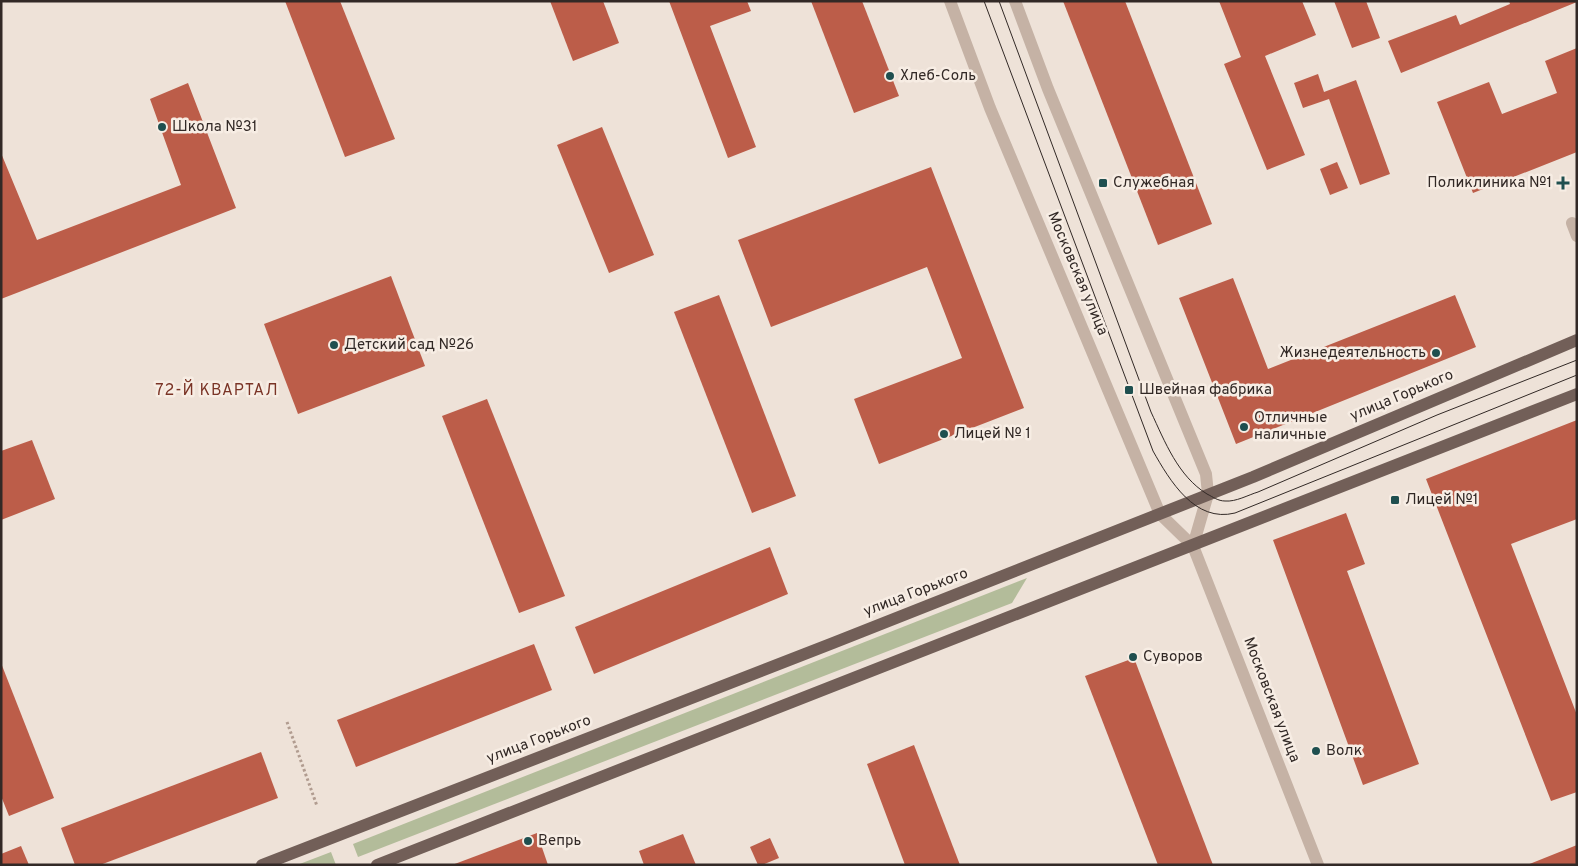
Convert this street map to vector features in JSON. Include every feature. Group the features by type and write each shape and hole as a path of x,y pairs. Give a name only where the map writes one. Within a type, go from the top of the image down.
{"main road":[{"name":"улица Горького","path":"262,865 1253,477 1577,340"},
{"path":"377,865 391,862 1577,394"}],"street":[{"name":"Московская улица","path":"950,1 990,108 1160,514 1193,546 1318,865"},
{"path":"1015,1 1048,89 1203,465 1207,479 1208,494 1193,546"},
{"path":"1572,223 1577,236"}],"path":[{"path":"287,722 317,806"}],"green space":[{"path":"1027,578 1012,603 358,857 353,844"},
{"path":"331,852 336,865 297,865"}],"building":[{"path":"285,1 340,1 395,139 345,157"},
{"path":"550,1 603,1 619,43 573,61"},
{"path":"669,1 747,1 751,11 710,26 756,147 728,158"},
{"path":"811,1 862,1 899,96 854,113"},
{"path":"1063,1 1125,1 1212,224 1158,245"},
{"path":"1219,1 1302,1 1316,35 1265,56 1305,155 1267,170 1224,64 1241,57"},
{"path":"1334,1 1366,1 1380,38 1352,48"},
{"path":"1509,1 1577,2 1401,73 1388,41 1456,15 1460,25 1510,4"},
{"path":"1577,48 1577,152 1473,193 1437,102 1489,82 1502,114 1557,93 1545,61"},
{"path":"1318,74 1324,92 1356,80 1390,174 1360,185 1329,99 1303,108 1294,83"},
{"path":"188,83 236,208 1,299 1,153 37,240 181,185 150,99"},
{"path":"602,127 654,255 609,273 557,145"},
{"path":"1337,162 1348,188 1330,195 1320,169"},
{"path":"931,167 1024,408 879,464 854,399 962,358 927,267 771,327 738,240"},
{"path":"391,276 425,366 298,414 264,324"},
{"path":"1233,278 1268,369 1455,295 1476,347 1236,444 1179,298"},
{"path":"719,295 796,496 752,513 674,312"},
{"path":"487,399 565,596 519,613 442,416"},
{"path":"1577,420 1577,519 1511,544 1577,715 1577,792 1551,801 1426,479"},
{"path":"32,440 55,499 1,520 1,451"},
{"path":"1346,513 1365,564 1347,571 1419,764 1363,785 1273,540"},
{"path":"770,547 788,594 594,674 575,627"},
{"path":"534,644 552,690 356,767 337,720"},
{"path":"1134,658 1213,865 1158,865 1085,676"},
{"path":"1,663 54,798 9,816 1,796"},
{"path":"914,745 960,865 905,865 867,764"},
{"path":"261,752 278,798 100,865 75,865 61,828"},
{"path":"537,833 548,865 452,865"},
{"path":"683,834 696,865 644,865 639,851"},
{"path":"770,838 779,858 758,865 750,847"},
{"path":"1577,845 1577,865 1527,865"},
{"path":"21,846 29,865 1,865 1,854"}],"tram line":[{"path":"984,1 1153,451 1167,475 1185,497 1196,506 1208,512 1221,514 1235,513 1577,375"},
{"path":"999,1 1151,412 1173,458 1188,478 1207,494 1222,501 1242,498 1437,415 1577,360"}],"place":[{"name":"Хлеб-Соль","path":"890,76"},
{"name":"Школа №31","path":"162,127"},
{"name":"Служебная","path":"1103,183"},
{"name":"Поликлиника №1","path":"1563,183"},
{"name":"Детский сад №26","path":"334,345"},
{"name":"Жизнедеятельность","path":"1436,353"},
{"name":"Швейная фабрика","path":"1129,390"},
{"name":"Отличные наличные","path":"1244,427"},
{"name":"Лицей № 1","path":"944,434"},
{"name":"Лицей №1","path":"1395,500"},
{"name":"Суворов","path":"1133,657"},
{"name":"Волк","path":"1316,751"},
{"name":"Вепрь","path":"528,841"}],"district":[{"name":"72-Й КВАРТАЛ","path":"217,391"}]}
